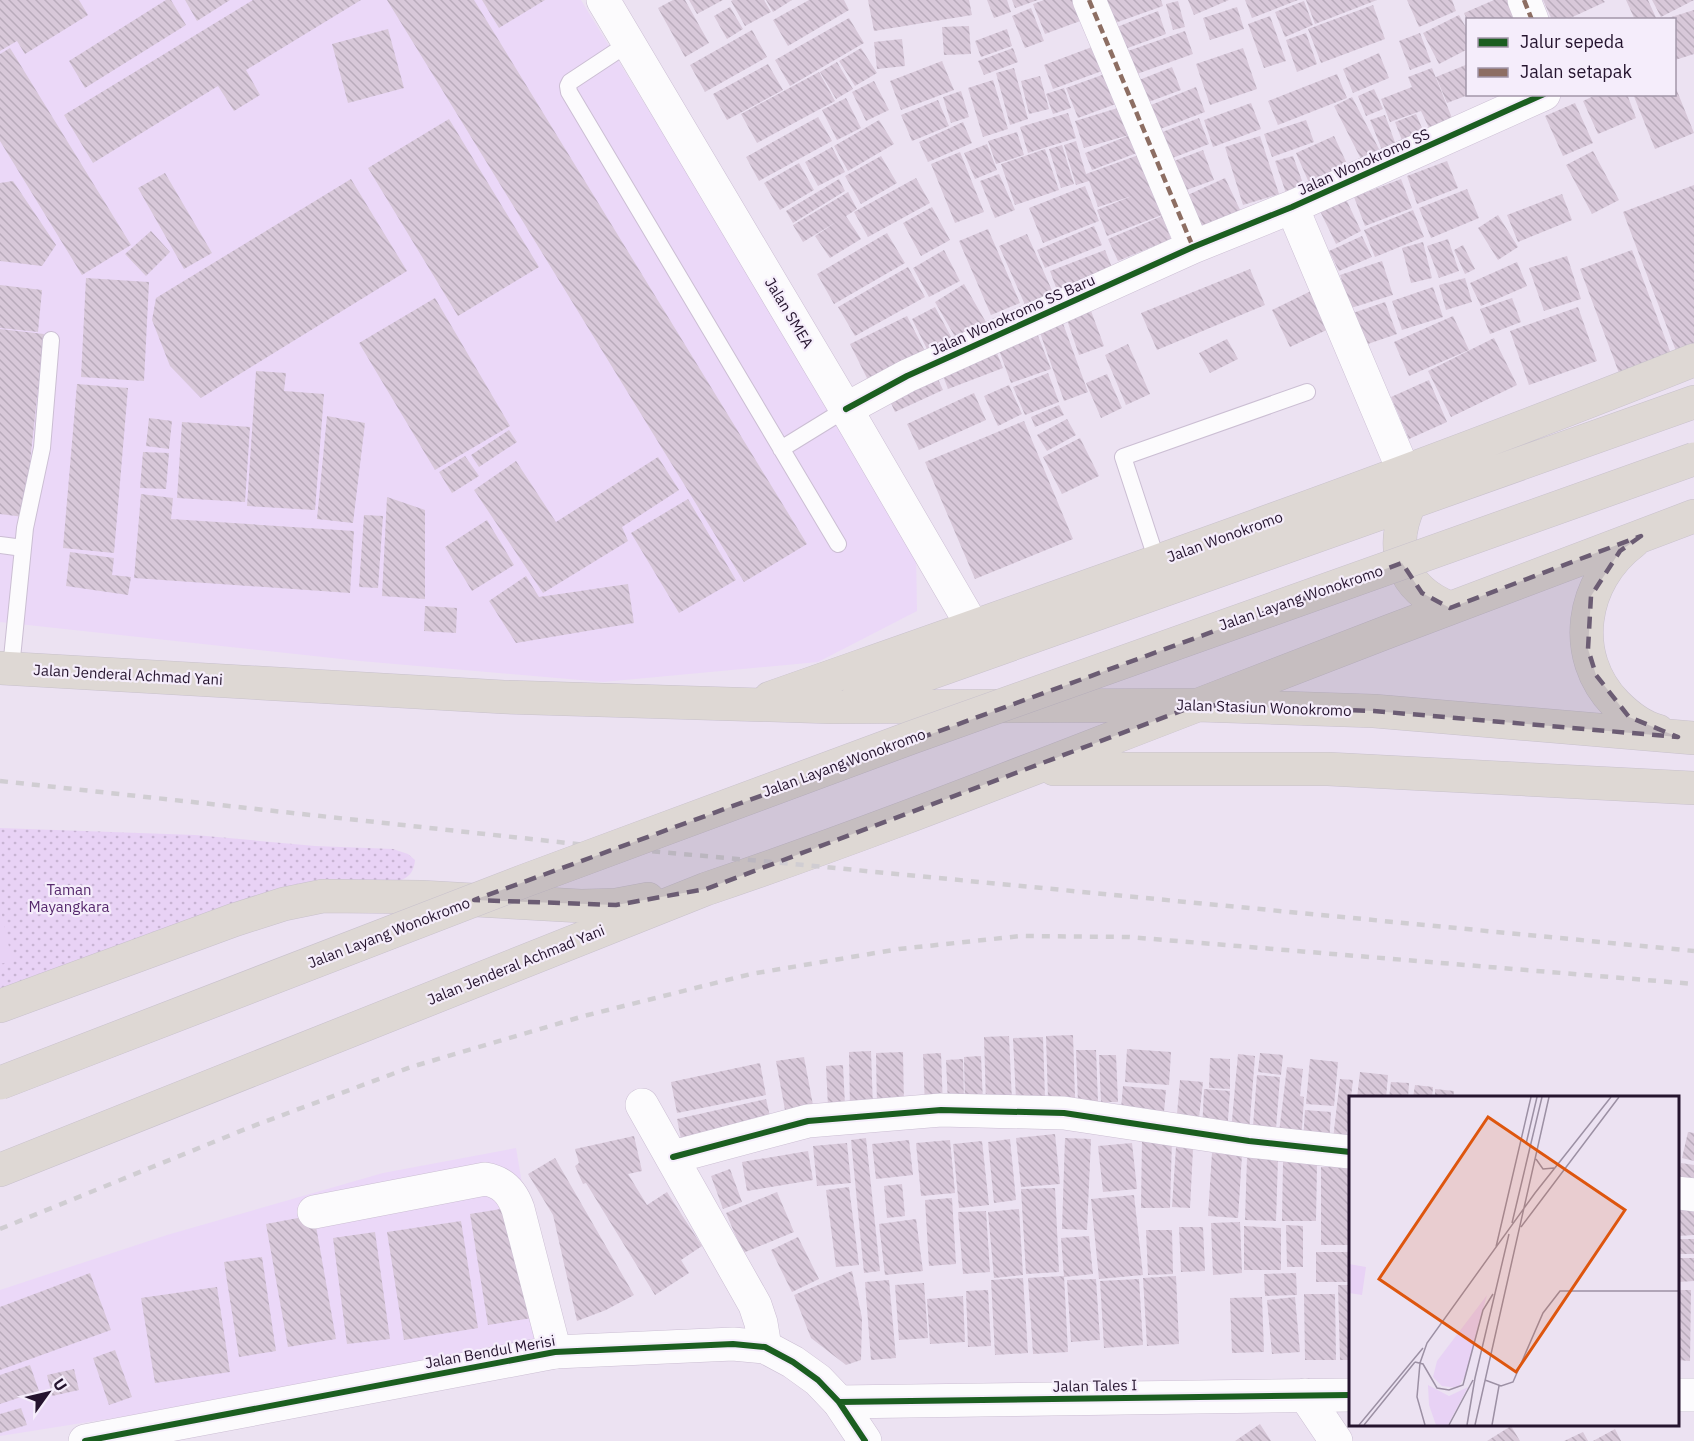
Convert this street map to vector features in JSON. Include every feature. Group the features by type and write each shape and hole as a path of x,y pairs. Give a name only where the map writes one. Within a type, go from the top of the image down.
{"highway":[{"name":"Jalan Wonokromo","path":"832,707 1407,488 1545,420 1694,360"},
{"name":"Jalan Wonokromo","path":"752,705 1157,561 1694,402"},
{"name":"Jalan Layang Wonokromo","path":"0,1083 524,881 877,750 1694,459"},
{"path":"1407,488 1399,534 1399,551 1404,567 1411,581 1422,593 1450,608"},
{"path":"1035,769 1694,516"},
{"path":"1641,536 1620,552 1603,572 1591,596 1586,622 1588,649 1596,675 1610,697 1629,717 1652,730 1686,738"},
{"name":"Jalan Jenderal Achmad Yani","path":"5,668 504,697 832,707"},
{"name":"Jalan Stasiun Wonokromo","path":"832,707 1197,705 1374,711 1686,738"},
{"path":"1035,769 1328,769 1694,788"},
{"name":"Jalan Jenderal Achmad Yani","path":"0,1170 706,889 783,863 1035,769"},
{"path":"0,1006 234,920 284,904 323,896 616,905 706,889"}],"street":[{"name":"Jalan SMEA","path":"603,0 618,50 846,409 974,627"},
{"path":"1089,0 1193,248"},
{"path":"1524,0 1531,18"},
{"name":"Jalan Wonokromo SS","path":"1193,248 1292,207 1540,96"},
{"name":"Jalan Wonokromo SS","path":"1292,207 1407,488"},
{"name":"Jalan Wonokromo SS Baru","path":"846,409 908,376 1193,248"},
{"path":"642,1105 755,1305 765,1347"},
{"path":"673,1157 808,1121 941,1110 1064,1113 1249,1141 1349,1152"},
{"path":"314,1212 485,1179 502,1184 518,1209 555,1352"},
{"path":"1679,1192 1694,1195"},
{"name":"Jalan Bendul Merisi","path":"85,1441 555,1352 733,1344 765,1347 793,1362 818,1380 839,1402 865,1441"},
{"path":"1305,1395 1336,1441"},
{"name":"Jalan Tales I","path":"839,1402 1349,1395"}],"lane":[{"path":"618,50 570,82 567,86 569,92 838,544"},
{"path":"5,668 25,528 42,448 51,340"},
{"path":"1157,561 1123,457 1307,392"},
{"path":"781,449 846,409"},
{"path":"0,545 23,548"}],"highlighted area":[{"path":"1641,536 1620,551 1591,596 1588,649 1596,675 1629,717 1678,737 1374,711 1197,705 706,889 616,905 474,900 1402,563 1422,593 1450,608"}],"shaded area":[{"path":"0,0 581,0 813,378 916,552 917,611 818,662 603,682 360,661 0,622"},
{"path":"516,1148 550,1349 0,1436 0,1290 167,1235 383,1173"}],"green space":[{"name":"Taman Mayangkara","path":"0,828 195,835 315,846 393,849 408,854 415,860 411,873 398,881 0,996"},
{"path":"0,906 12,961 0,964"}],"building":[{"path":"0,0 79,0 88,15 25,54 17,41 0,51"},
{"path":"166,0 171,0 186,25 85,88 69,61"},
{"path":"185,0 230,0 197,21"},
{"path":"253,0 361,0 246,70 260,95 234,111 218,86 93,163 64,115"},
{"path":"387,0 474,0 807,544 744,582"},
{"path":"482,0 545,0 499,28"},
{"path":"673,0 685,0 709,43 685,57 658,8"},
{"path":"689,0 723,0 697,14"},
{"path":"764,0 771,12 745,26 731,1"},
{"path":"766,0 792,0 773,12"},
{"path":"809,0 844,0 849,10 788,46 773,20"},
{"path":"868,0 969,0 972,15 874,31"},
{"path":"987,0 1007,0 1011,12 994,18"},
{"path":"1012,0 1038,0 1015,8"},
{"path":"1044,0 1084,0 1091,17 1045,34 1033,4"},
{"path":"1106,0 1161,0 1163,6 1115,23"},
{"path":"1188,0 1229,0 1194,15"},
{"path":"1245,0 1298,0 1252,18"},
{"path":"1306,0 1377,0 1315,24"},
{"path":"1407,0 1452,0 1456,11 1419,27"},
{"path":"1494,0 1512,0 1519,18 1466,18 1464,13"},
{"path":"1543,0 1603,0 1605,2 1570,18 1551,18"},
{"path":"1626,0 1648,0 1656,18 1634,18"},
{"path":"1652,0 1694,0 1661,17"},
{"path":"1178,1 1185,27 1173,30 1166,4"},
{"path":"1304,1 1313,25 1285,37 1275,12"},
{"path":"1373,5 1385,39 1321,63 1308,29"},
{"path":"730,7 743,29 727,39 714,16"},
{"path":"1237,7 1244,29 1210,40 1203,18"},
{"path":"1031,8 1044,41 1025,48 1012,16"},
{"path":"1694,10 1694,54 1676,60 1676,18 1668,18"},
{"path":"1158,11 1166,34 1125,49 1117,27"},
{"path":"1459,15 1466,27 1466,50 1439,64 1423,33"},
{"path":"1270,16 1286,61 1264,68 1248,24"},
{"path":"849,18 864,43 790,86 775,60"},
{"path":"969,26 971,54 944,55 942,27"},
{"path":"388,29 404,88 348,103 332,44"},
{"path":"1007,29 1012,46 981,57 975,41"},
{"path":"752,30 767,57 705,92 690,65"},
{"path":"1185,31 1193,54 1134,75 1125,52"},
{"path":"1306,33 1317,64 1297,72 1286,40"},
{"path":"1420,33 1431,62 1410,70 1399,41"},
{"path":"902,39 905,66 877,69 874,42"},
{"path":"1100,44 1110,68 1053,89 1044,65"},
{"path":"10,48 131,245 82,275 0,141 0,54"},
{"path":"861,48 877,73 855,86 839,61"},
{"path":"1013,48 1018,62 984,75 978,61"},
{"path":"1243,48 1257,89 1210,105 1196,64"},
{"path":"1379,53 1389,78 1353,93 1343,69"},
{"path":"942,61 954,90 901,110 890,81"},
{"path":"837,62 853,89 836,99 820,72"},
{"path":"768,64 783,90 727,120 713,94"},
{"path":"1466,65 1466,96 1447,103 1436,77"},
{"path":"1172,67 1181,90 1143,104 1134,82"},
{"path":"1014,68 1028,119 1010,125 996,73"},
{"path":"1432,68 1452,118 1429,128 1421,111 1390,122 1381,99 1412,87 1408,77"},
{"path":"1113,71 1124,101 1078,118 1066,88"},
{"path":"819,72 835,101 757,143 741,114"},
{"path":"1337,74 1347,98 1278,125 1268,101"},
{"path":"1040,76 1049,109 1029,114 1021,81"},
{"path":"993,80 1008,129 983,137 968,88"},
{"path":"874,81 889,110 866,121 852,92"},
{"path":"1196,87 1205,112 1155,131 1146,107"},
{"path":"1064,88 1071,108 1053,114 1046,94"},
{"path":"1676,88 1694,133 1655,149 1634,96 1676,96"},
{"path":"1374,89 1383,109 1366,116 1358,96"},
{"path":"961,91 969,117 951,123 943,97"},
{"path":"1594,96 1628,96 1636,118 1598,134 1583,101"},
{"path":"1352,97 1379,149 1361,159 1334,106"},
{"path":"846,98 861,128 837,140 822,110"},
{"path":"938,100 949,126 912,141 901,115"},
{"path":"1251,103 1261,129 1213,147 1204,120"},
{"path":"1575,103 1593,143 1563,156 1545,116"},
{"path":"1121,107 1129,135 1084,148 1075,121"},
{"path":"1068,113 1076,138 1028,153 1020,127"},
{"path":"1416,114 1425,135 1403,143 1395,122"},
{"path":"1385,115 1396,145 1382,150 1370,120"},
{"path":"818,117 832,141 759,181 746,157"},
{"path":"1199,118 1209,144 1162,162 1152,136"},
{"path":"449,119 539,267 458,316 368,168"},
{"path":"879,120 894,144 848,171 834,146"},
{"path":"1306,120 1314,142 1272,157 1264,134"},
{"path":"963,122 972,143 928,162 919,142"},
{"path":"1017,132 1024,155 996,164 988,141"},
{"path":"1135,133 1142,151 1092,170 1085,153"},
{"path":"1260,136 1279,194 1243,205 1225,147"},
{"path":"1334,136 1349,168 1310,185 1296,153"},
{"path":"1076,141 1086,174 1144,153 1167,213 1107,236 1097,210 1132,196 1098,207 1089,181 1076,185 1064,145"},
{"path":"987,144 997,170 975,179 964,153"},
{"path":"1062,145 1074,184 1061,188 1049,149"},
{"path":"832,147 845,172 818,186 805,162"},
{"path":"1045,149 1059,190 1015,205 1001,164"},
{"path":"1203,150 1214,180 1178,193 1166,164"},
{"path":"1593,151 1619,200 1592,214 1566,165"},
{"path":"960,152 984,212 955,223 931,164"},
{"path":"881,156 897,183 861,204 845,176"},
{"path":"1293,156 1305,189 1287,196 1275,161"},
{"path":"1447,161 1458,188 1417,204 1407,176"},
{"path":"799,163 814,190 780,210 764,183"},
{"path":"165,173 212,253 184,269 138,188"},
{"path":"999,174 1015,210 995,218 980,181"},
{"path":"916,178 930,203 868,237 854,212"},
{"path":"1225,178 1242,214 1195,235 1179,199"},
{"path":"351,179 407,271 201,398 170,366 152,320 156,298"},
{"path":"839,179 845,191 793,223 786,211"},
{"path":"1401,179 1412,208 1365,226 1354,197"},
{"path":"13,181 56,245 42,266 0,261 0,183"},
{"path":"1694,185 1694,344 1676,351 1623,212"},
{"path":"1085,186 1099,221 1043,243 1029,208"},
{"path":"1467,189 1479,218 1431,238 1419,208"},
{"path":"848,192 857,209 846,216 861,239 830,258 815,236 838,221 803,242 793,225"},
{"path":"1562,194 1572,220 1518,242 1507,215"},
{"path":"1345,197 1361,231 1336,244 1319,209"},
{"path":"932,207 950,240 921,256 903,223"},
{"path":"1413,210 1424,237 1375,257 1364,230"},
{"path":"1498,215 1518,247 1498,260 1478,228"},
{"path":"1162,216 1171,239 1118,261 1108,239"},
{"path":"1094,226 1102,245 1045,268 1037,250"},
{"path":"988,229 1020,303 991,315 959,241"},
{"path":"151,231 170,252 146,276 125,254"},
{"path":"887,233 905,263 834,304 817,274"},
{"path":"1027,234 1054,295 1026,307 999,246"},
{"path":"1362,236 1372,257 1339,271 1329,251"},
{"path":"1448,239 1459,271 1439,278 1427,246"},
{"path":"1423,242 1432,278 1411,283 1402,248"},
{"path":"1463,245 1475,269 1465,274 1454,250"},
{"path":"944,250 960,281 929,297 913,268"},
{"path":"1105,250 1113,270 1058,293 1050,271"},
{"path":"1632,250 1674,362 1622,381 1580,269"},
{"path":"1567,256 1581,299 1544,311 1529,268"},
{"path":"1382,261 1393,295 1351,308 1340,275"},
{"path":"1517,262 1527,286 1481,306 1470,283"},
{"path":"908,267 925,297 855,336 838,307"},
{"path":"1250,269 1265,305 1157,350 1141,313"},
{"path":"86,278 149,282 144,381 81,377"},
{"path":"1465,278 1472,302 1446,310 1439,285"},
{"path":"964,284 987,324 958,342 935,302"},
{"path":"0,285 42,290 38,332 0,328"},
{"path":"1433,287 1443,317 1402,330 1392,301"},
{"path":"1313,290 1331,328 1290,347 1272,310"},
{"path":"435,298 510,426 435,470 359,343"},
{"path":"1512,298 1521,322 1490,334 1480,309"},
{"path":"1385,302 1397,334 1362,346 1350,314"},
{"path":"935,307 955,344 931,357 912,319"},
{"path":"1578,307 1597,361 1529,385 1510,331"},
{"path":"1091,311 1104,346 1079,355 1067,320"},
{"path":"907,316 928,357 871,386 850,344"},
{"path":"1453,316 1469,350 1409,376 1394,342"},
{"path":"1061,318 1088,392 1064,401 1038,327"},
{"path":"1035,328 1051,369 1011,383 996,342"},
{"path":"0,329 44,334 24,517 0,514"},
{"path":"1494,338 1517,385 1451,417 1428,371"},
{"path":"1227,339 1238,359 1210,373 1199,353"},
{"path":"1128,344 1150,394 1126,405 1105,355"},
{"path":"994,346 1003,368 948,389 940,368"},
{"path":"934,370 943,390 895,412 886,392"},
{"path":"256,371 286,373 284,391 324,394 315,510 247,506"},
{"path":"1048,373 1059,402 1025,415 1013,387"},
{"path":"1107,374 1122,408 1101,418 1086,383"},
{"path":"1429,380 1447,422 1409,439 1391,397"},
{"path":"77,384 128,388 114,553 63,548"},
{"path":"1009,385 1022,414 998,426 984,396"},
{"path":"974,393 986,420 919,450 907,424"},
{"path":"1059,405 1064,415 1035,427 1031,417"},
{"path":"327,416 365,423 353,523 317,519"},
{"path":"149,418 172,421 169,449 146,446"},
{"path":"1067,419 1076,435 1047,451 1037,435"},
{"path":"1024,421 1073,539 975,579 925,462"},
{"path":"182,422 250,427 245,502 177,498"},
{"path":"509,430 517,442 479,467 471,455"},
{"path":"1080,438 1099,476 1062,494 1043,457"},
{"path":"143,452 169,453 166,489 140,488"},
{"path":"465,456 479,476 452,493 439,472"},
{"path":"658,457 679,490 622,527 628,541 543,593 474,490 516,461 556,522"},
{"path":"141,494 173,498 171,519 354,531 350,593 134,578"},
{"path":"387,497 425,510 425,599 382,596"},
{"path":"688,499 736,580 679,613 631,533"},
{"path":"364,515 383,516 378,588 359,587"},
{"path":"487,520 514,565 472,591 445,547"},
{"path":"70,552 114,558 112,575 131,577 128,595 66,586"},
{"path":"526,576 539,597 628,584 634,623 516,643 489,601"},
{"path":"425,606 457,608 456,633 424,631"},
{"path":"1073,1035 1075,1098 1048,1099 1046,1036"},
{"path":"1009,1036 1012,1102 986,1103 984,1037"},
{"path":"1043,1037 1045,1099 1016,1100 1013,1038"},
{"path":"1127,1049 1171,1052 1169,1085 1125,1082"},
{"path":"1076,1050 1096,1050 1098,1102 1078,1103"},
{"path":"871,1051 873,1109 850,1110 849,1052"},
{"path":"903,1052 904,1107 877,1107 876,1053"},
{"path":"941,1053 943,1108 925,1108 923,1054"},
{"path":"1260,1053 1283,1055 1281,1075 1258,1072"},
{"path":"1238,1054 1255,1056 1249,1132 1231,1131"},
{"path":"1099,1055 1116,1055 1118,1102 1101,1102"},
{"path":"981,1056 983,1103 965,1103 964,1057"},
{"path":"804,1057 815,1116 787,1121 776,1061"},
{"path":"1210,1058 1230,1059 1230,1089 1209,1088"},
{"path":"963,1059 964,1104 948,1104 946,1060"},
{"path":"1310,1059 1338,1062 1334,1106 1306,1104"},
{"path":"760,1063 766,1095 677,1113 671,1082"},
{"path":"843,1065 845,1106 828,1107 826,1066"},
{"path":"1287,1067 1303,1069 1300,1096 1304,1097 1301,1143 1278,1141"},
{"path":"1360,1072 1388,1075 1386,1096 1357,1096"},
{"path":"1257,1075 1280,1077 1275,1142 1252,1139"},
{"path":"1340,1079 1353,1080 1351,1096 1349,1096 1346,1140 1333,1139"},
{"path":"1180,1080 1203,1082 1198,1127 1176,1125"},
{"path":"1391,1082 1409,1083 1408,1096 1389,1096"},
{"path":"1415,1085 1433,1087 1432,1096 1413,1096"},
{"path":"1123,1086 1166,1090 1164,1112 1121,1109"},
{"path":"1204,1089 1230,1091 1227,1133 1202,1131"},
{"path":"1435,1089 1454,1091 1453,1096 1435,1096"},
{"path":"766,1099 772,1125 682,1144 677,1119"},
{"path":"1305,1110 1331,1112 1329,1145 1303,1143"},
{"path":"1688,1132 1694,1133 1694,1161 1682,1158"},
{"path":"1055,1134 1060,1184 1021,1187 1016,1138"},
{"path":"634,1136 642,1171 628,1174 647,1205 667,1192 702,1246 681,1260 689,1273 655,1295 586,1183 583,1184 575,1166 579,1163 575,1149"},
{"path":"866,1138 880,1271 864,1273 851,1140"},
{"path":"1065,1138 1091,1139 1087,1230 1062,1229"},
{"path":"1010,1139 1016,1200 994,1203 988,1142"},
{"path":"1142,1139 1172,1139 1170,1208 1141,1208"},
{"path":"909,1140 913,1175 876,1179 872,1144"},
{"path":"950,1140 955,1193 921,1196 916,1143"},
{"path":"982,1141 989,1205 959,1208 953,1144"},
{"path":"847,1143 851,1183 817,1186 813,1146"},
{"path":"1132,1143 1137,1189 1103,1192 1098,1146"},
{"path":"1176,1147 1193,1149 1190,1208 1172,1207"},
{"path":"808,1151 813,1180 747,1191 742,1162"},
{"path":"1212,1153 1242,1155 1238,1218 1208,1216"},
{"path":"555,1158 634,1295 606,1310 577,1321 553,1215 528,1174"},
{"path":"1247,1158 1278,1159 1276,1221 1245,1220"},
{"path":"1283,1162 1317,1163 1316,1221 1282,1221"},
{"path":"1681,1163 1694,1165 1694,1191 1679,1183"},
{"path":"1321,1167 1349,1167 1349,1245 1321,1245"},
{"path":"730,1169 742,1202 723,1209 711,1176"},
{"path":"902,1184 905,1216 887,1218 884,1186"},
{"path":"849,1187 859,1265 836,1267 826,1190"},
{"path":"1055,1188 1059,1272 1026,1274 1021,1189"},
{"path":"777,1192 794,1232 743,1253 726,1213"},
{"path":"1134,1195 1143,1275 1099,1279 1091,1199"},
{"path":"952,1198 956,1264 929,1266 925,1200"},
{"path":"1694,1204 1694,1235 1679,1236 1679,1205"},
{"path":"513,1207 532,1318 488,1325 470,1214"},
{"path":"1019,1209 1023,1275 994,1278 988,1212"},
{"path":"986,1211 990,1272 963,1274 958,1212"},
{"path":"314,1215 336,1339 288,1347 266,1224"},
{"path":"916,1219 923,1271 885,1275 879,1224"},
{"path":"461,1221 478,1328 404,1340 387,1232"},
{"path":"1240,1222 1242,1273 1213,1275 1211,1223"},
{"path":"1286,1225 1303,1226 1303,1267 1287,1267"},
{"path":"1244,1226 1281,1228 1281,1270 1244,1270"},
{"path":"1179,1227 1203,1227 1205,1271 1181,1272"},
{"path":"1146,1230 1172,1230 1173,1274 1148,1275"},
{"path":"375,1232 390,1339 347,1344 333,1238"},
{"path":"1089,1236 1093,1274 1064,1277 1061,1238"},
{"path":"798,1237 819,1279 792,1292 771,1250"},
{"path":"1679,1239 1694,1239 1694,1254 1679,1254"},
{"path":"1316,1252 1349,1252 1349,1282 1316,1282"},
{"path":"262,1257 276,1351 239,1357 224,1262"},
{"path":"1679,1258 1694,1258 1694,1281 1679,1282"},
{"path":"852,1271 862,1318 861,1360 846,1365 811,1338 794,1295"},
{"path":"90,1273 111,1330 0,1370 0,1307"},
{"path":"1296,1273 1297,1295 1265,1296 1264,1274"},
{"path":"1064,1276 1068,1352 1033,1354 1028,1278"},
{"path":"1176,1276 1179,1344 1147,1346 1143,1278"},
{"path":"1023,1278 1028,1353 995,1355 991,1280"},
{"path":"1096,1279 1100,1340 1071,1342 1067,1280"},
{"path":"1139,1279 1143,1345 1104,1348 1100,1281"},
{"path":"889,1280 896,1358 871,1360 865,1282"},
{"path":"924,1283 928,1338 899,1340 895,1285"},
{"path":"1338,1285 1349,1285 1349,1360 1340,1360"},
{"path":"217,1287 230,1372 155,1383 141,1298"},
{"path":"988,1290 991,1346 968,1347 966,1291"},
{"path":"1679,1290 1691,1290 1690,1361 1679,1360"},
{"path":"1304,1294 1335,1294 1336,1360 1305,1360"},
{"path":"963,1296 965,1342 930,1344 927,1299"},
{"path":"1262,1297 1264,1352 1232,1353 1230,1298"},
{"path":"1295,1297 1300,1352 1272,1354 1267,1300"},
{"path":"115,1350 132,1397 109,1405 93,1358"},
{"path":"30,1365 39,1391 0,1404 0,1375"},
{"path":"74,1369 79,1390 52,1396 47,1375"},
{"path":"21,1408 27,1425 0,1433 0,1414"},
{"path":"1260,1424 1271,1441 1235,1441"},
{"path":"1511,1426 1520,1441 1487,1441"},
{"path":"1615,1429 1621,1441 1593,1441"},
{"path":"1583,1432 1588,1441 1564,1441"}],"railway":[{"path":"0,781 604,847 1694,951"},
{"path":"0,1229 248,1128 411,1067 584,1016 751,974 899,949 1021,936 1129,937 1694,984"}],"marked path":[{"path":"1089,0 1193,247"},
{"path":"1524,0 1531,18"}],"cycle path":[{"path":"846,409 907,376 1193,247 1292,207 1540,96"},
{"path":"673,1157 808,1121 941,1110 1064,1113 1249,1141 1349,1152"},
{"path":"85,1441 555,1352 733,1344 765,1347 793,1362 818,1380 839,1402 865,1441"},
{"path":"839,1402 1349,1395"}]}
